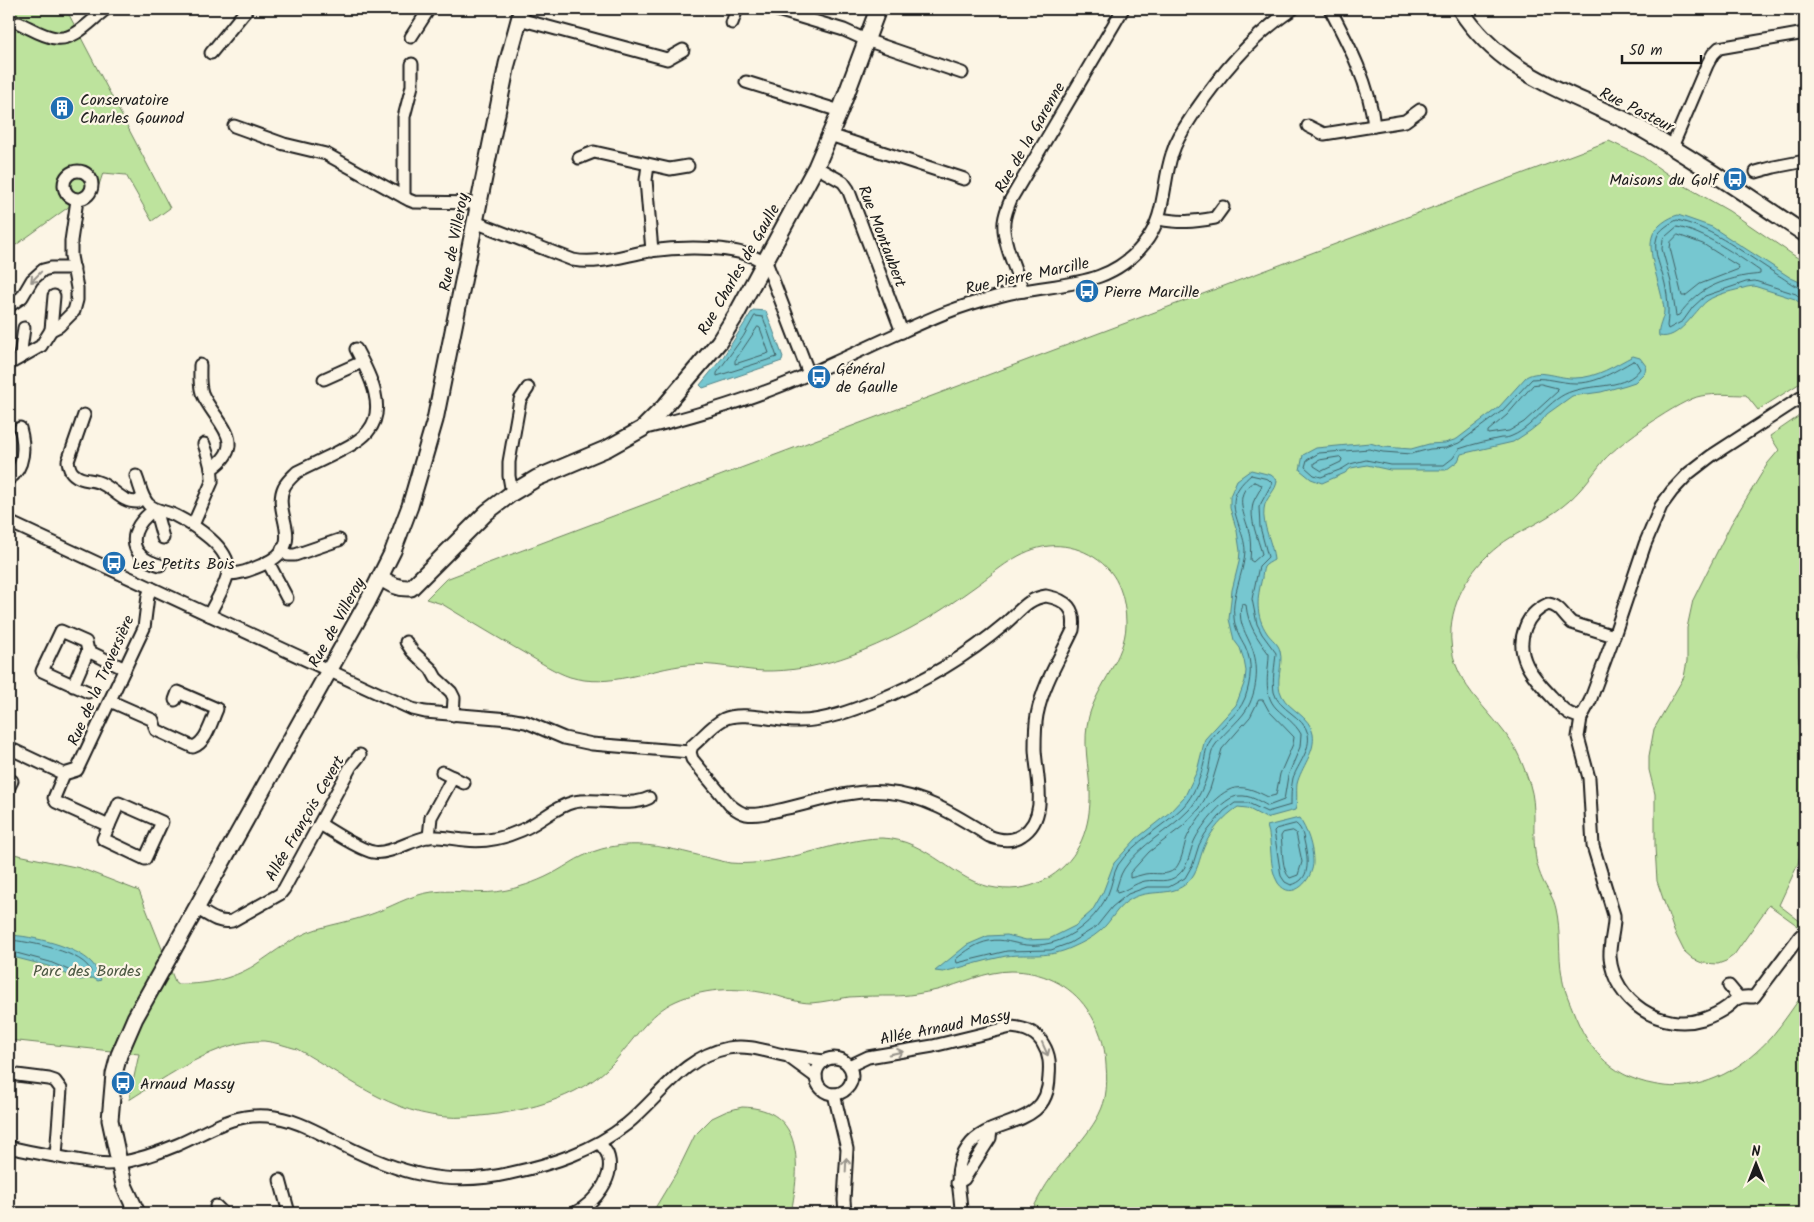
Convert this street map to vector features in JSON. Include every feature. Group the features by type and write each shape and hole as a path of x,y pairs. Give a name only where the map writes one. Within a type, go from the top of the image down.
{"street":[{"path":"211,53 247,9"},
{"path":"411,38 429,9"},
{"path":"732,22 737,9"},
{"path":"774,9 844,30 866,40 962,73"},
{"name":"Rue Charles de Gaulle","path":"380,578 394,587 411,588 487,512 512,493 537,478 608,448 642,429 664,407 719,342 736,315 816,167 840,111 878,9"},
{"name":"Rue de la Garenne","path":"1023,291 1005,235 1004,223 1006,212 1011,199 1123,9"},
{"name":"Rue Pierre Marcille","path":"642,429 674,421 741,399 809,374 960,306 1023,291 1076,284 1111,272 1127,261 1144,244 1159,219 1167,171 1179,135 1218,78 1267,28 1293,9"},
{"path":"1330,9 1346,38 1359,70 1373,112 1374,126"},
{"name":"Rue Pasteur","path":"1460,9 1490,46 1520,70 1535,79 1629,122 1672,147 1805,234"},
{"path":"19,23 50,36 64,38 78,32 102,10"},
{"path":"520,14 667,59 683,50"},
{"name":"Rue de Villeroy","path":"137,1213 124,1185 110,1120 112,1088 119,1055 135,1018 329,671 393,551 410,506 435,420 507,64 520,14"},
{"path":"1672,147 1707,65 1719,48 1805,33"},
{"path":"404,198 404,117 412,86 412,64"},
{"path":"753,87 840,111"},
{"path":"1308,126 1324,134 1405,121 1420,110"},
{"path":"234,126 284,144 308,148 326,154 414,202 479,203"},
{"path":"830,135 964,179"},
{"path":"579,158 594,152 670,169 688,166"},
{"path":"1756,172 1805,161"},
{"path":"648,165 646,180 652,251"},
{"name":"Rue Montaubert","path":"816,167 843,182 848,188 902,332"},
{"path":"51,330 59,326 74,311 77,300 71,240 77,200"},
{"path":"1159,219 1178,223 1215,218 1223,207"},
{"path":"475,222 586,263 652,251 693,248 743,252 764,263 773,277 809,374"},
{"path":"9,306 22,297 32,280 43,270 74,268"},
{"path":"9,364 41,346 51,330 54,296"},
{"path":"20,357 24,328"},
{"path":"228,574 240,574 268,562 277,556 282,549 287,531 282,498 283,488 289,480 297,472 360,441 369,432 377,408 375,395 356,349"},
{"path":"324,379 362,362"},
{"path":"200,366 202,391 225,428 229,438 226,458 211,469"},
{"path":"512,493 509,462 520,400 528,388"},
{"path":"1805,395 1711,456 1689,473 1672,490 1661,506 1645,544 1590,701 1581,718 1578,737 1589,778 1593,846 1614,915 1615,926 1610,957 1612,968 1617,981 1634,1004 1657,1018 1670,1022 1684,1023 1713,1016 1739,998 1754,997 1800,936 1805,939"},
{"path":"84,415 68,461 69,468 73,474 82,479 104,484 126,500 137,502 143,497"},
{"path":"9,479 18,471 21,463 23,446 20,428"},
{"path":"193,526 211,488 213,476 204,444"},
{"path":"136,476 143,497 155,509 175,515 193,526 224,553 228,560 228,574 209,614"},
{"path":"155,509 163,538"},
{"path":"155,509 136,528 135,543 137,551 142,557 149,562 160,565"},
{"path":"9,522 412,708 425,712 526,722 564,738 592,744 690,752"},
{"path":"282,549 288,555 295,555 339,540"},
{"path":"268,562 287,598"},
{"name":"Rue de la Traversière","path":"64,774 77,770 125,669 144,628 148,596 151,588"},
{"path":"1046,596 1062,601 1073,613 1073,630 1050,675 1037,715 1035,749 1039,803 1037,814 1033,825 1019,837 1008,840 989,836 937,806 899,793 863,792 763,814 745,814 730,805 692,760 690,752 692,746 724,719 732,717 800,721 822,718 876,701 908,687 967,653 1038,597 1046,596"},
{"path":"1581,718 1566,712 1531,674 1524,661 1522,648 1522,635 1526,624 1532,615 1548,604 1560,608 1566,619 1572,623 1614,636"},
{"path":"73,686 88,651 86,642 61,631 42,671 73,686 88,692"},
{"path":"406,642 412,651 431,669 436,678 451,692 454,698 453,715"},
{"path":"88,651 125,669"},
{"path":"110,701 153,720 156,730 192,747 198,745 203,740 216,709 178,692 175,700"},
{"path":"9,748 64,774 54,798 56,802 109,826"},
{"name":"Allée François Cevert","path":"196,908 218,921 232,921 274,898 284,889 351,766 360,755"},
{"path":"442,772 464,783"},
{"path":"429,837 431,817 453,777"},
{"path":"320,824 368,851 382,853 429,837 466,840 492,839 518,832 557,808 570,803 596,800 639,803 649,798"},
{"path":"120,803 162,822 145,859 103,839 109,826 120,803"},
{"path":"1729,986 1739,998"},
{"name":"Allée Arnaud Massy","path":"849,1066 868,1057 932,1046 1011,1027 1022,1028 1042,1041 1050,1059 1046,1093 1040,1104 1027,1116 975,1138 968,1146 960,1162 957,1183 961,1213"},
{"path":"9,1148 99,1164 119,1163 144,1157 177,1145 230,1120 251,1115 275,1116 297,1122 388,1166 430,1177 468,1179 507,1174 571,1156 600,1143 641,1112 665,1085 697,1060 720,1050 743,1046 787,1056 823,1061 840,1058 849,1066 852,1072 850,1084 846,1089 834,1094 822,1089 818,1084 816,1071 823,1061"},
{"path":"787,1056 816,1077"},
{"path":"9,1074 49,1079 55,1081 61,1088 56,1156"},
{"path":"834,1094 847,1149 845,1213"},
{"path":"575,1213 596,1197 606,1180 609,1162 607,1154 600,1143"},
{"path":"280,1180 290,1213"}],"green space":[{"path":"9,9 66,9 170,208 152,221 126,175 103,173 99,185 9,250"},
{"name":"Parc des Bordes","path":"1609,141 1643,157 1680,183 1729,211 1805,263 1805,380 1758,410 1746,395 1718,394 1701,396 1665,413 1636,434 1611,453 1575,496 1557,511 1510,538 1478,565 1457,601 1451,628 1452,648 1463,680 1505,733 1515,748 1525,771 1532,793 1534,843 1537,864 1542,879 1554,902 1558,917 1561,968 1565,988 1579,1024 1595,1051 1606,1062 1617,1071 1646,1083 1680,1087 1710,1080 1737,1066 1762,1047 1781,1025 1805,991 1805,1213 1031,1213 1050,1180 1083,1139 1096,1119 1105,1098 1107,1073 1101,1036 1087,1009 1080,1000 1063,986 1044,976 1033,973 1011,971 992,973 937,990 915,994 849,997 811,1003 762,992 737,990 712,991 688,996 666,1006 642,1028 614,1062 584,1086 547,1103 507,1112 468,1117 443,1117 420,1113 399,1106 358,1085 297,1049 264,1041 229,1046 211,1053 176,1071 129,1100 139,1054 9,1040 9,853 80,868 139,891 176,984 197,984 227,978 255,965 309,932 369,915 415,896 432,892 451,891 498,892 533,882 583,856 620,845 656,846 730,863 758,863 851,842 882,838 898,840 913,846 967,878 996,888 1024,887 1050,877 1076,851 1086,829 1090,805 1086,745 1087,726 1093,704 1121,649 1126,625 1122,594 1118,584 1106,567 1090,554 1070,547 1059,546 1049,546 1028,551 1010,561 936,613 894,637 840,659 803,668 783,670 764,671 697,664 672,667 614,680 585,680 570,677 553,670 442,604 426,599 446,579"},
{"path":"1805,412 1805,585 1798,655 1805,696 1805,831 1798,864 1779,905 1805,925 1805,931 1769,905 1734,955 1718,964 1702,963 1693,959 1684,951 1674,931 1657,881 1655,794 1649,770 1649,756 1654,729 1684,677 1687,661 1687,628 1693,600 1731,524 1768,463 1779,450 1770,436"},
{"path":"742,1107 763,1110 778,1118 788,1129 794,1143 796,1160 796,1177 791,1213 652,1213 678,1170 695,1135 712,1118"}],"water":[{"path":"1678,215 1712,227 1791,278 1804,284 1805,308 1795,299 1754,286 1747,287 1711,298 1680,330 1666,336 1659,336 1664,310 1651,253 1652,237 1653,233 1662,223"},
{"path":"753,310 766,311 783,357 782,361 703,388 700,385 723,357"},
{"path":"1633,356 1640,358 1646,366 1645,372 1635,382 1601,392 1572,396 1547,414 1530,431 1513,442 1461,454 1458,461 1446,470 1390,470 1367,465 1351,468 1345,473 1322,483 1311,479 1300,470 1303,455 1316,448 1370,443 1384,447 1411,449 1457,439 1499,407 1526,377 1532,374 1550,374 1569,378 1591,376"},
{"path":"1251,470 1271,475 1277,480 1264,509 1265,522 1274,560 1264,567 1258,599 1260,620 1267,633 1279,648 1281,662 1279,685 1282,696 1308,722 1313,734 1312,747 1297,784 1295,810 1266,818 1247,808 1238,807 1223,820 1210,836 1196,870 1188,882 1175,890 1146,894 1131,899 1094,936 1073,947 1056,953 1006,956 943,972 935,971 967,945 988,936 1007,935 1026,940 1049,939 1075,926 1092,911 1103,892 1114,863 1136,839 1170,812 1185,796 1197,771 1205,739 1236,705 1245,681 1244,660 1240,648 1234,640 1229,619 1232,590 1240,551 1237,531 1230,508 1230,496 1237,480"},
{"path":"1299,818 1305,827 1311,844 1313,861 1310,875 1306,881 1295,890 1290,891 1284,889 1275,877 1267,826"},
{"path":"9,935 29,937 53,943 76,952 92,963 101,980 98,981 93,978 80,980 48,966 9,956"}],"place":[{"name":"Conservatoire Charles Gounod","path":"62,108"},
{"name":"Maisons du Golf","path":"1735,179"},
{"name":"Pierre Marcille","path":"1087,291"},
{"name":"Général de Gaulle","path":"819,377"},
{"name":"Les Petits Bois","path":"114,563"},
{"name":"Arnaud Massy","path":"123,1083"}]}
